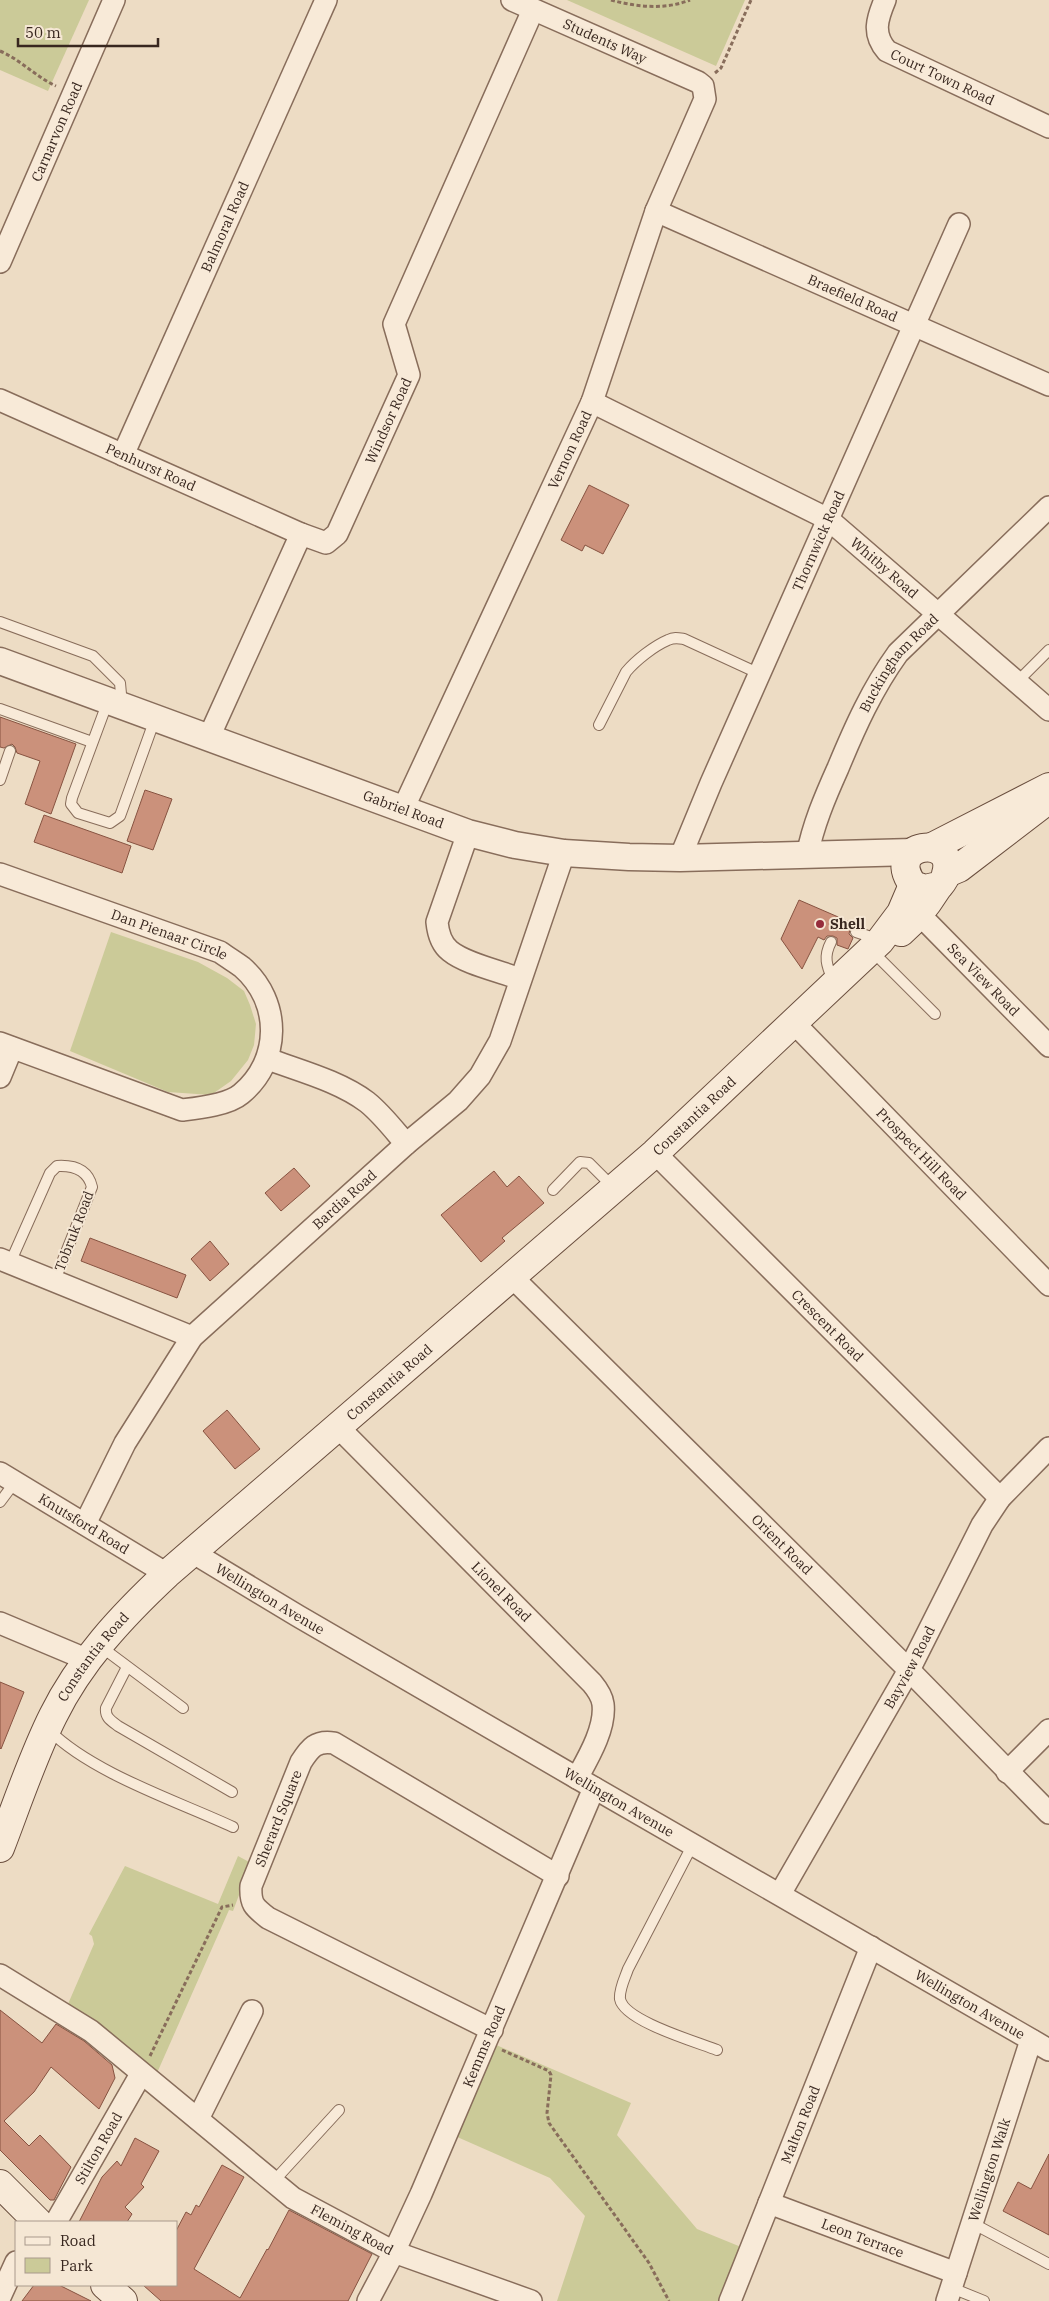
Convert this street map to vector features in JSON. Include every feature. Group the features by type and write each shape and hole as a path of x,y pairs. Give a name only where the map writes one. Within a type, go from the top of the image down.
{"main road":[{"path":"925,870 1048,799"},
{"name":"Constantia Road","path":"870,942 908,926 919,914 925,870"},
{"name":"Constantia Road","path":"0,1848 47,1729 64,1696 93,1652 124,1616 192,1552 655,1153 842,977 870,942 901,913 925,870"},
{"path":"0,2184 37,2221"},
{"path":"106,2286 123,2301"}],"street":[{"name":"Carnarvon Road","path":"0,262 114,0"},
{"name":"Balmoral Road","path":"123,455 326,0"},
{"name":"Students Way","path":"512,0 701,84"},
{"name":"Court Town Road","path":"885,0 877,19 877,31 880,43 887,51 1049,127"},
{"name":"Windsor Road","path":"301,534 326,543 337,534 409,375 394,324 533,10"},
{"name":"Vernon Road","path":"403,808 592,402 656,211 701,111 705,99 701,84"},
{"name":"Braefield Road","path":"656,211 1049,385"},
{"name":"Thornwick Road","path":"680,858 959,224"},
{"name":"Penhurst Road","path":"0,400 301,534"},
{"name":"Whitby Road","path":"592,402 828,519 1049,710"},
{"name":"Buckingham Road","path":"817,856 818,815 863,710 881,677 898,653 1049,507"},
{"path":"209,737 301,534"},
{"name":"Gabriel Road","path":"0,661 468,833 516,845 564,853 680,858 817,856 925,870"},
{"path":"468,833 437,922 438,932 449,950 461,957 520,979"},
{"name":"Bardia Road","path":"84,1524 125,1443 192,1337 406,1144 458,1101 480,1076 500,1041 564,853"},
{"name":"Dan Pienaar Circle","path":"0,874 220,952 242,968 259,987 270,1013 272,1041 268,1058 262,1070 240,1095 210,1106 182,1110 6,1045 0,1077"},
{"name":"Sea View Road","path":"919,914 1049,1046"},
{"name":"Prospect Hill Road","path":"793,1022 1049,1284"},
{"path":"268,1058 334,1084 367,1102 388,1122 406,1144"},
{"name":"Crescent Road","path":"655,1153 1000,1498"},
{"name":"Tobruk Road","path":"5,1261 192,1337"},
{"name":"Orient Road","path":"512,1277 909,1670 1049,1813"},
{"name":"Lionel Road","path":"338,1427 599,1692 603,1703 599,1728 586,1762 586,1783"},
{"name":"Bayview Road","path":"780,1894 909,1670 982,1525 1000,1498 1049,1448"},
{"name":"Knutsford Road","path":"8,1477 167,1574"},
{"name":"Wellington Avenue","path":"192,1552 290,1611 1049,2050"},
{"path":"0,1623 93,1652"},
{"path":"1007,1772 1049,1730"},
{"name":"Sherard Square","path":"250,1900 251,1886 301,1762 314,1744 324,1741 334,1743 558,1876"},
{"name":"Kemms Road","path":"368,2301 394,2252 558,1876 586,1783"},
{"path":"250,1900 268,1918 492,2030"},
{"name":"Malton Road","path":"730,2301 871,1947"},
{"name":"Fleming Road","path":"0,1975 91,2031 293,2198 394,2252 530,2301"},
{"path":"198,2119 252,2010"},
{"name":"Wellington Walk","path":"952,2287 1031,2040"},
{"name":"Stilton Road","path":"57,2221 141,2074"},
{"name":"Leon Terrace","path":"769,2203 952,2287"},
{"path":"0,2297 15,2264"}],"lane":[{"path":"0,622 93,656 120,684 115,703 92,742 71,804 78,813 110,823 120,816 156,718"},
{"path":"599,725 626,672 631,666 668,640 675,638 684,639 760,674"},
{"path":"1017,682 1049,650"},
{"path":"0,709 21,720 92,742"},
{"path":"0,780 10,751"},
{"path":"831,942 827,950 826,961 842,977"},
{"path":"870,942 935,1014"},
{"path":"553,1190 580,1162 584,1161 589,1163 615,1189"},
{"name":"Tobruk Road","path":"5,1261 50,1173 57,1166 66,1165 89,1176 92,1187 55,1280"},
{"path":"0,1502 8,1477"},
{"path":"93,1652 127,1666 183,1708"},
{"path":"127,1666 106,1708 105,1714 109,1719 232,1792"},
{"path":"47,1729 67,1747 118,1775 233,1827"},
{"path":"693,1844 628,1969 620,2000 627,2010 640,2020 717,2050"},
{"path":"273,2182 339,2110"},
{"path":"972,2223 1049,2264"},
{"path":"952,2287 984,2301"}],"path":[{"path":"612,0 627,4 657,7 677,5 690,0"},
{"path":"701,84 721,68 751,0"},
{"path":"0,51 16,58 47,82 62,88"},
{"path":"141,2074 222,1907 250,1900"},
{"path":"492,2030 493,2046 548,2071 551,2075 547,2113 549,2123 649,2263 668,2301"}],"green space":[{"path":"0,0 89,0 48,91 0,70"},
{"path":"567,0 745,0 716,66"},
{"path":"111,932 198,962 227,978 244,991 256,1024 254,1045 248,1060 231,1081 211,1095 168,1092 70,1051"},
{"path":"238,1856 251,1863 233,1911 229,1910 157,2073 68,2004 94,1944 92,1936 89,1934 125,1866 218,1904"},
{"path":"494,2044 631,2103 617,2135 697,2229 746,2249 725,2301 557,2301 585,2216 550,2178 455,2136"}],"building":[{"path":"589,485 629,505 603,554 585,545 582,551 561,540"},
{"path":"0,717 76,744 51,814 25,804 40,761 17,753 12,744 4,748 0,747"},
{"path":"145,790 172,799 153,850 127,841"},
{"path":"44,815 131,846 122,873 34,842"},
{"path":"799,900 859,926 854,925 850,929 849,934 853,938 848,949 837,945 837,938 833,936 827,936 824,940 818,937 802,969 781,939"},
{"path":"294,1168 310,1186 281,1211 265,1193"},
{"path":"494,1171 507,1187 519,1176 544,1203 502,1238 505,1241 481,1262 441,1215"},
{"path":"90,1238 186,1275 177,1298 81,1261"},
{"path":"210,1241 229,1264 210,1281 191,1259"},
{"path":"227,1410 260,1449 235,1469 203,1431"},
{"path":"0,1682 24,1692 1,1749 0,1748"},
{"path":"0,2010 42,2043 56,2024 84,2041 112,2065 115,2078 99,2109 51,2067 34,2092 4,2121 29,2146 40,2135 71,2167 54,2200 50,2200 0,2150"},
{"path":"135,2138 159,2151 141,2184 144,2187 125,2207 132,2214 128,2221 80,2221 102,2177 117,2161 121,2166"},
{"path":"1049,2154 1049,2235 1003,2211 1018,2182 1031,2189"},
{"path":"222,2165 244,2177 194,2269 240,2298 289,2210 372,2254 348,2301 161,2301 144,2286 178,2286 178,2227 186,2212 191,2215 196,2205 199,2207"},
{"path":"33,2286 61,2286 91,2301 22,2301"}],"place":[{"name":"Shell","path":"820,924"}]}
